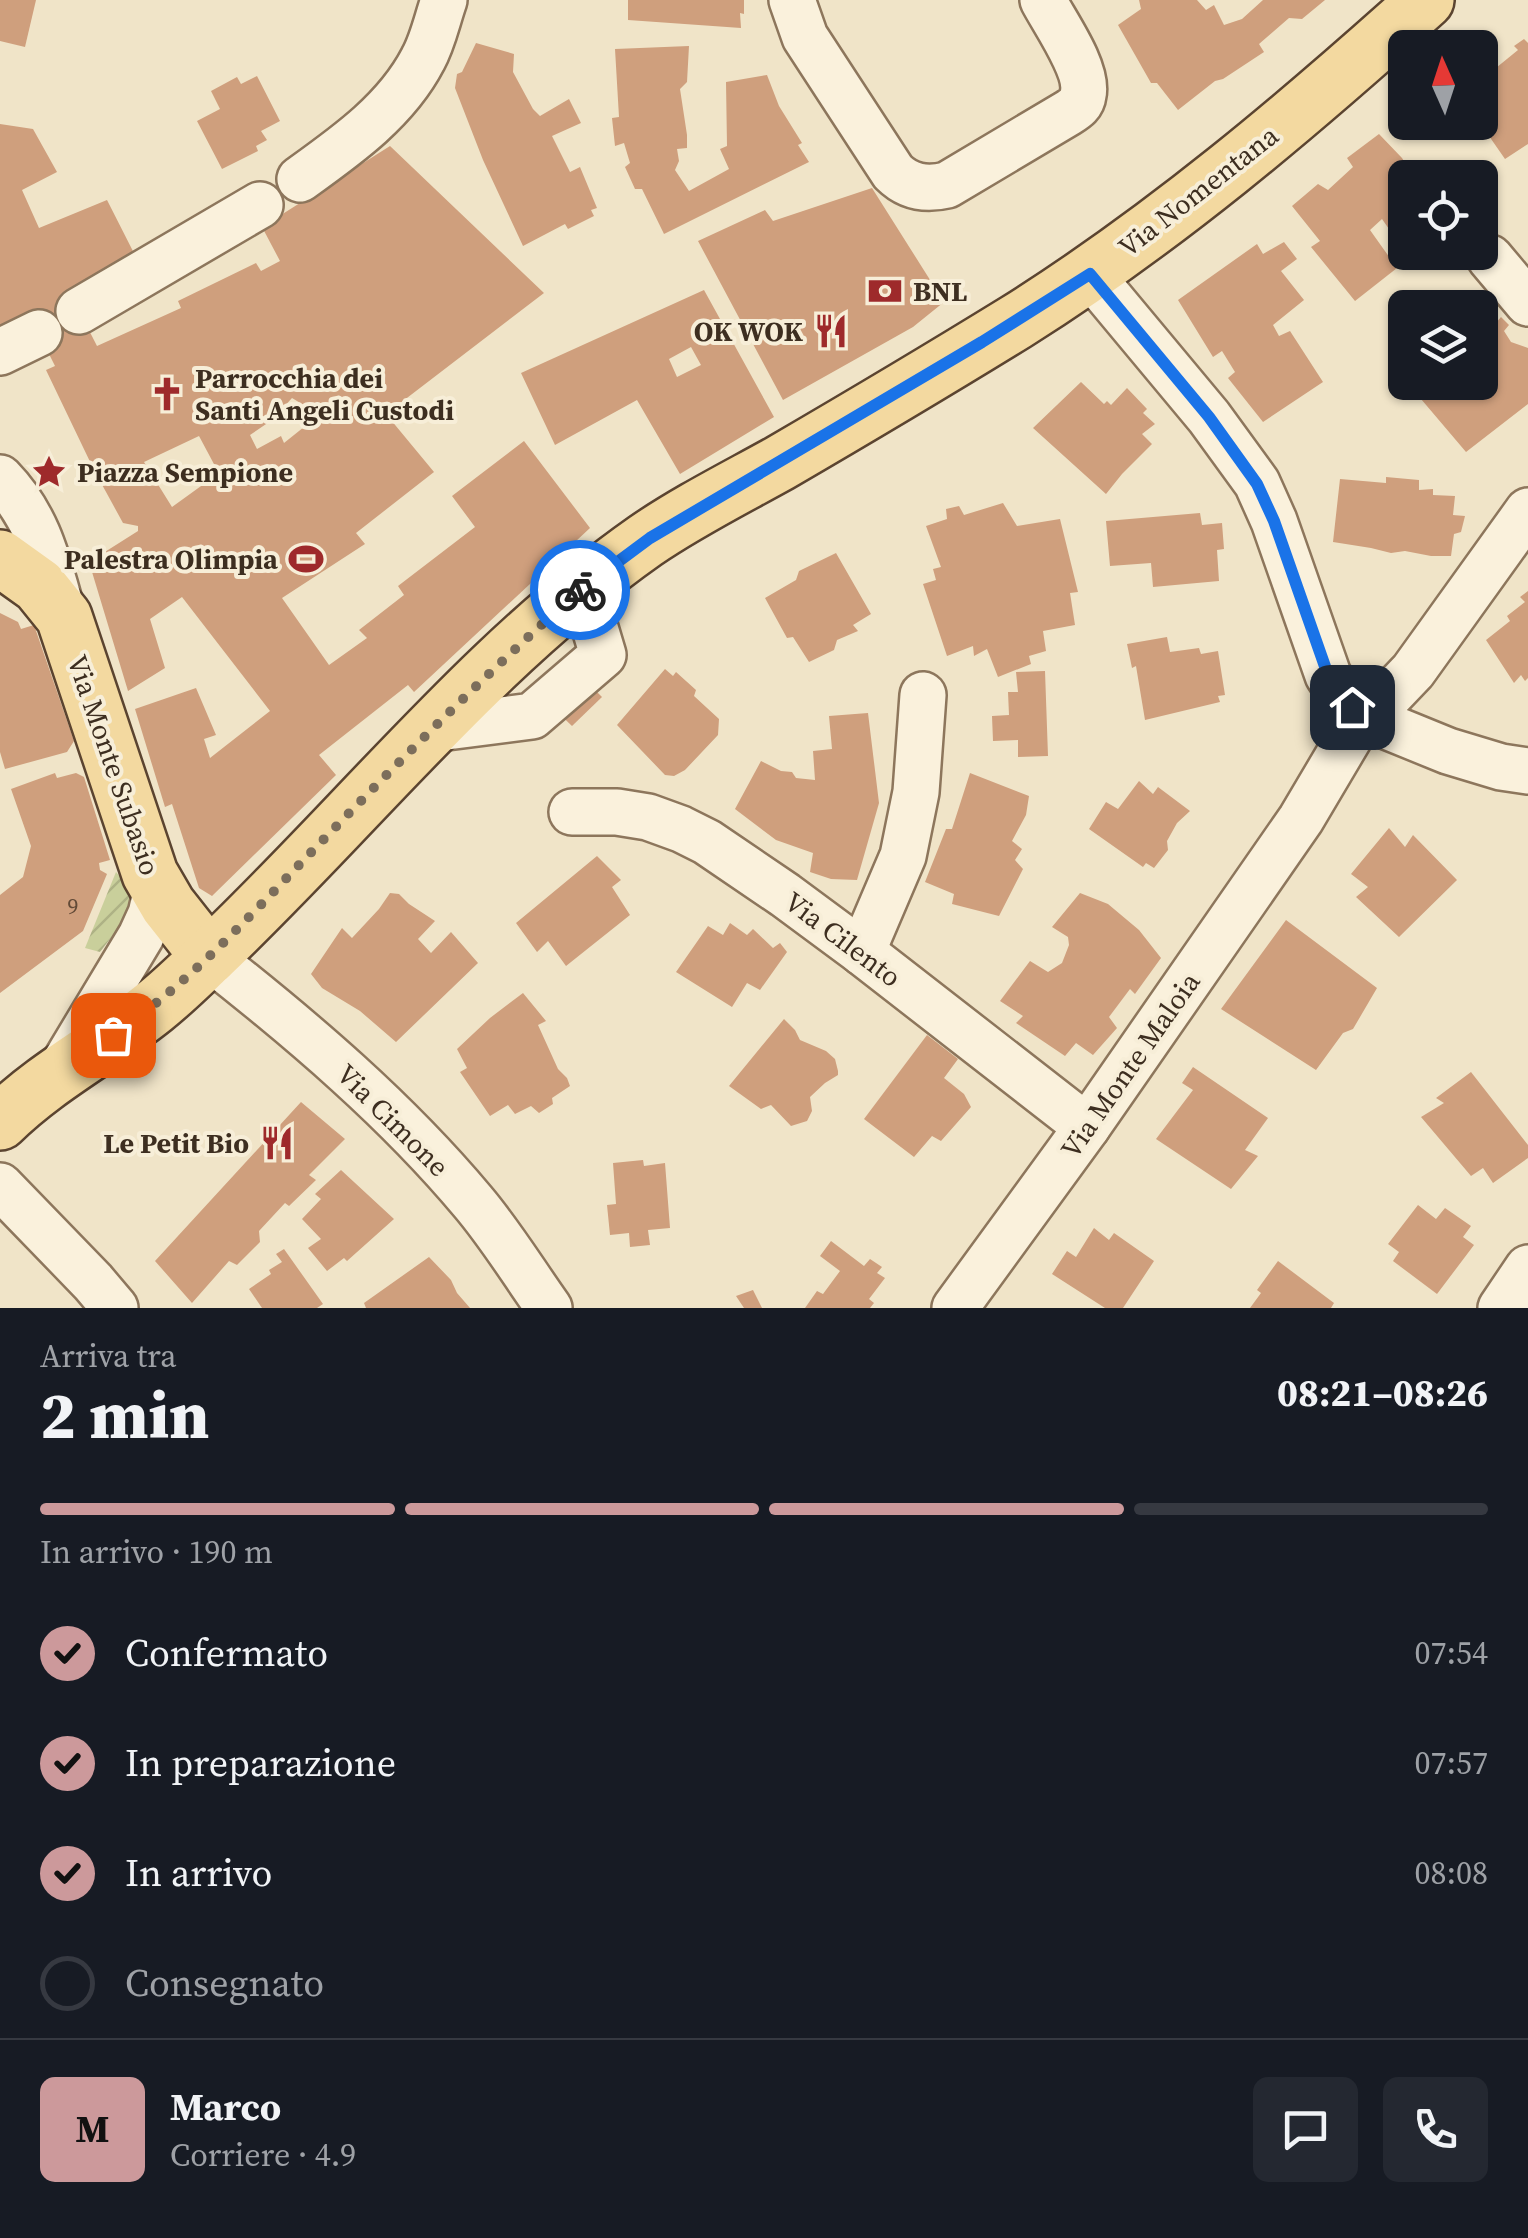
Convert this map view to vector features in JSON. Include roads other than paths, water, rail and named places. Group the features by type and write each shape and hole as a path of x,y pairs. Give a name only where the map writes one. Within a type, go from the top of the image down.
{"main road":[{"name":"Via Nomentana","path":"0,1122 60,1071 154,1006 209,957 431,729 584,588 650,538 966,352 1090,274 1236,166 1426,0"},
{"path":"0,558 39,586 64,618"},
{"name":"Via Monte Subasio","path":"64,618 157,889 209,957"}],"street":[{"path":"300,179 367,128 398,97 422,62 444,0"},
{"path":"792,0 804,37 893,172 908,184 926,188 947,184 1082,102 1082,73 1043,0"},
{"path":"79,311 260,205"},
{"path":"1498,267 1528,303"},
{"path":"1090,274 1209,417 1257,484 1274,521 1328,675 1343,698 1362,716 1448,751 1515,769"},
{"path":"0,478 24,506 40,538 64,618"},
{"name":"Via Monte Maloia","path":"955,1308 1087,1127 1301,818 1362,716 1413,671 1528,512"},
{"path":"862,952 903,856 916,792 923,695"},
{"name":"Via Cilento","path":"572,812 634,814 694,835 786,895 1087,1127"},
{"path":"60,1071 142,936 157,889"},
{"name":"Via Cimone","path":"209,957 355,1081 426,1150 475,1204 549,1308"},
{"path":"0,1186 115,1308"},
{"path":"1500,1308 1528,1268"}],"place":[{"name":"BNL","path":"885,291"},
{"name":"OK WOK","path":"831,331"},
{"name":"Parrocchia dei Santi Angeli Custodi","path":"167,394"},
{"name":"Piazza Sempione","path":"49,472"},
{"name":"Palestra Olimpia","path":"306,559"},
{"name":"Le Petit Bio","path":"277,1143"}]}
